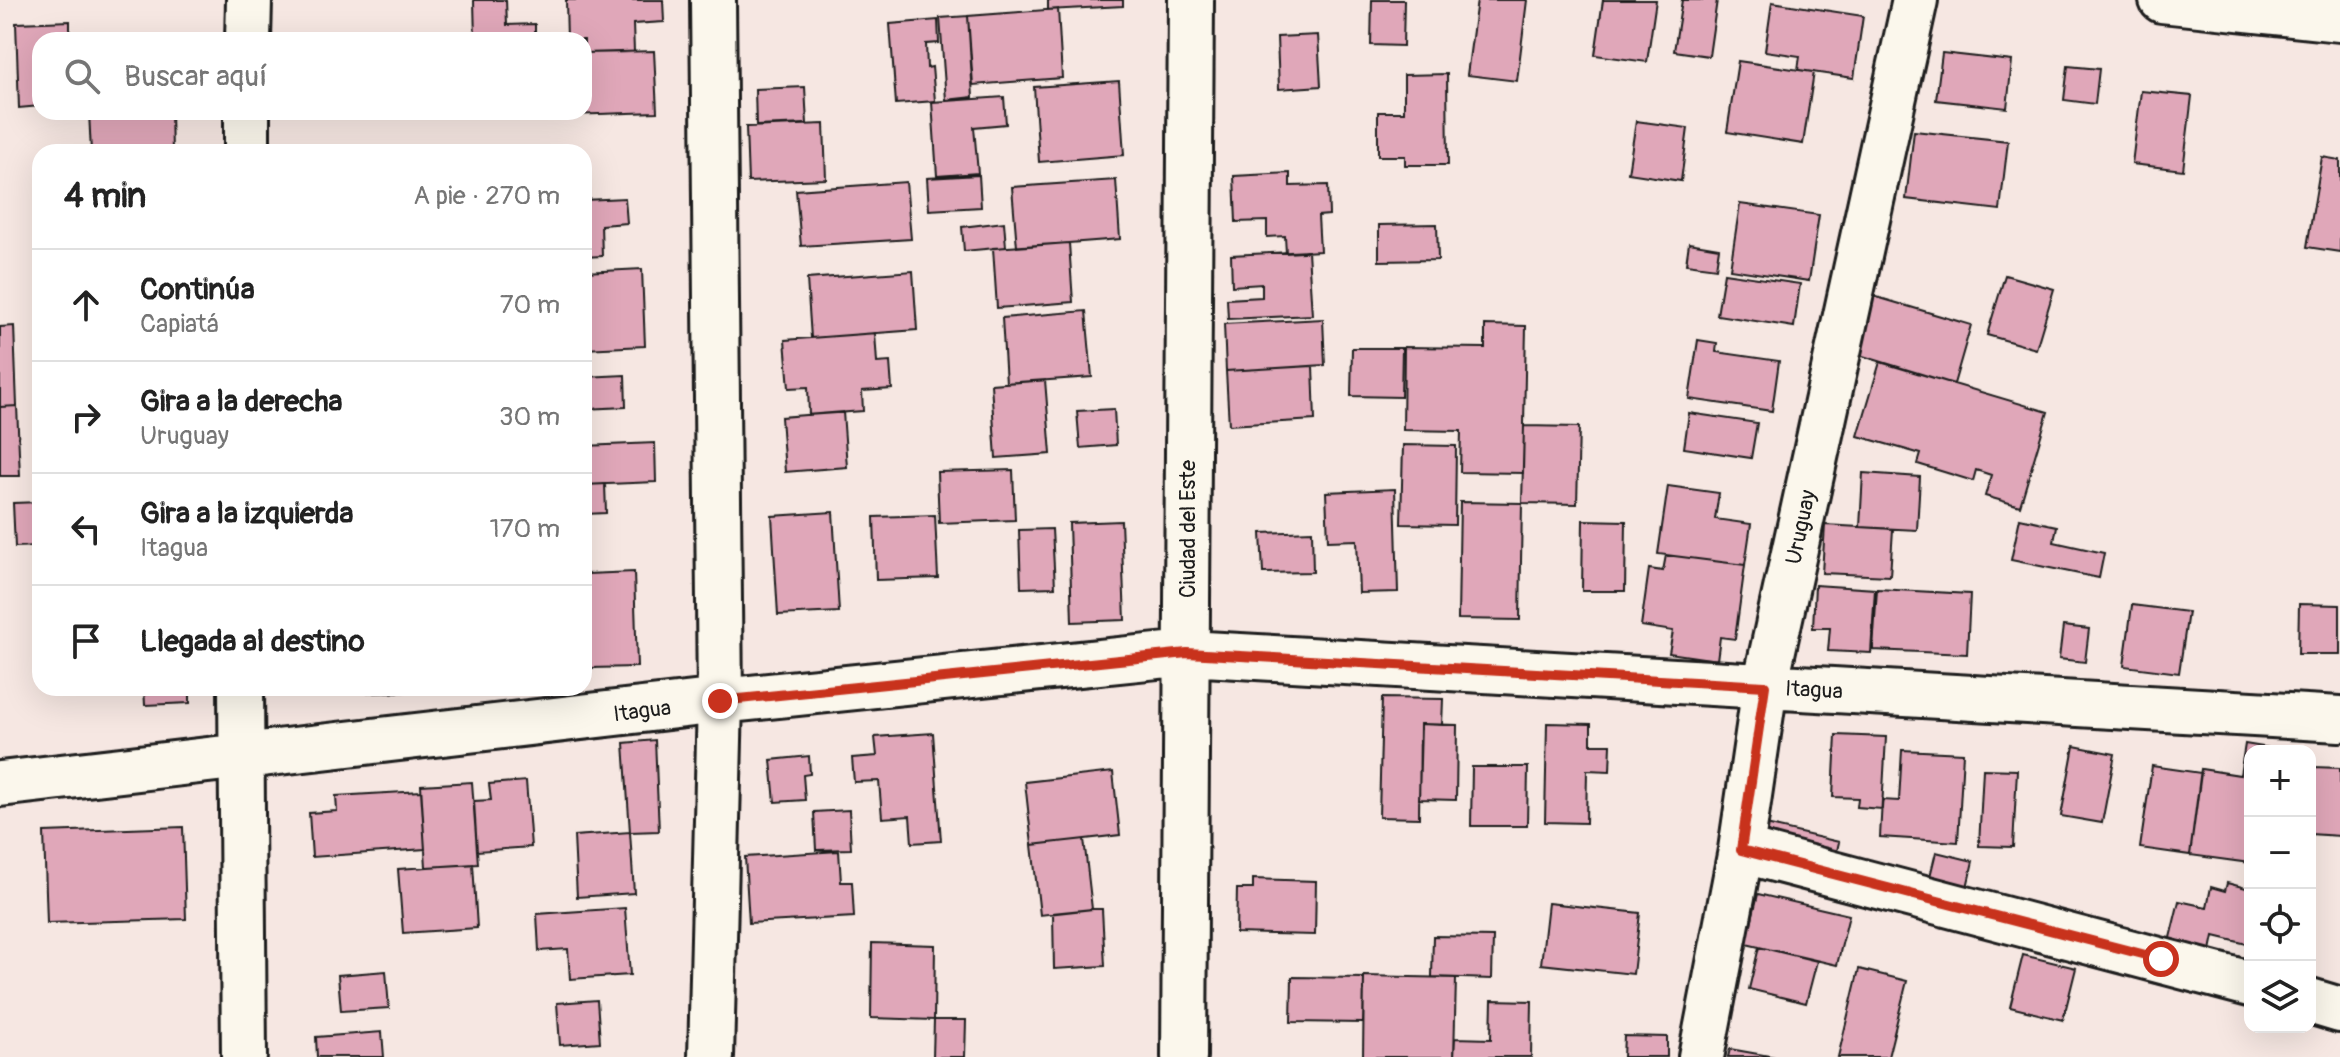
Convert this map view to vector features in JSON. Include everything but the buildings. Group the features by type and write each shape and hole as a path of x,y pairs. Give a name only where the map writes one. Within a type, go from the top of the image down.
{"street":[{"path":"248,32 249,0"},
{"path":"711,1057 720,701 713,0"},
{"name":"Ciudad del Este","path":"1184,1057 1191,0"},
{"name":"Uruguay","path":"1701,1057 1741,850 1765,686 1915,0"},
{"path":"2162,0 2340,19"},
{"path":"247,120 247,144"},
{"name":"Itagua","path":"0,784 720,701 1187,653 2340,719"},
{"path":"241,696 244,1057"},
{"path":"1741,850 2244,982"},
{"path":"2316,1003 2340,1010"}],"route":[{"path":"720,701 1187,653 1765,686 1741,850 2161,959"}]}
